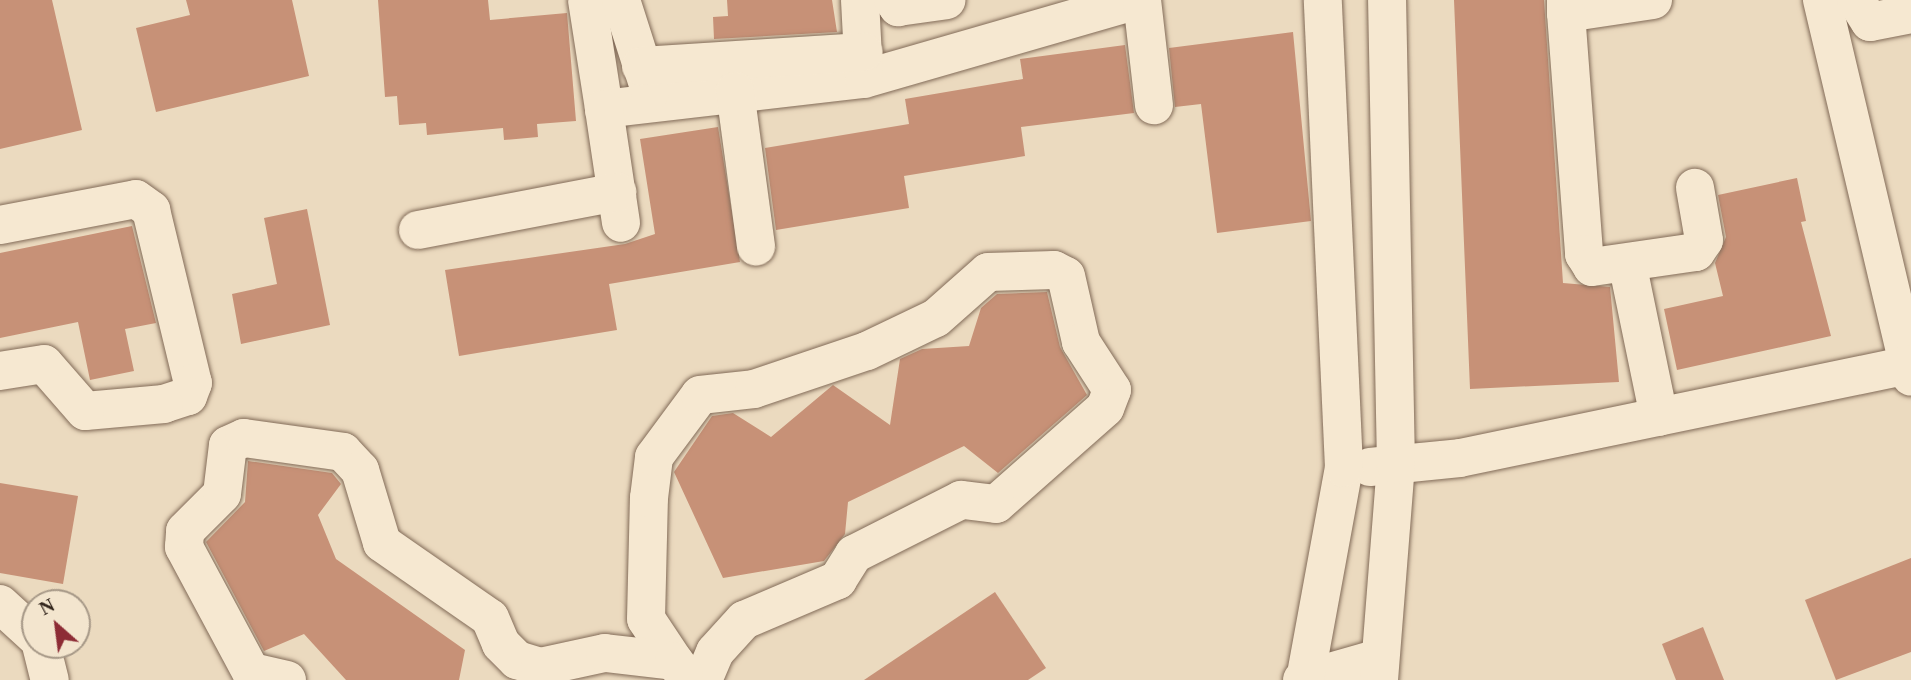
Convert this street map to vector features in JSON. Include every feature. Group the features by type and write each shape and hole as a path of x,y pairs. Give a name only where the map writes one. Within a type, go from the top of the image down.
{"street":[{"path":"418,230 619,208 587,0"},
{"path":"621,0 647,83"},
{"path":"860,0 864,65"},
{"path":"893,0 898,7 947,0"},
{"path":"647,83 735,91 864,65 1093,6 1140,0 1154,105"},
{"path":"1323,0 1344,468 1304,680 1379,669 1396,466 1387,0"},
{"path":"1653,0 1566,6 1584,254 1592,267 1628,267 1696,252 1704,240 1695,188"},
{"path":"1344,468 1396,466 1910,369 1822,0"},
{"path":"1856,0 1870,22 1911,14"},
{"path":"604,109 647,83 864,65"},
{"path":"735,91 756,247"},
{"path":"0,225 136,199 152,210 193,383 188,396 164,404 85,411 44,364 0,371"},
{"path":"1628,267 1659,417"},
{"path":"1054,270 1066,276 1081,342 1111,390 1105,408 996,504 961,500 854,554 838,580 744,620 715,652 689,674 646,619 649,498 654,457 700,395 754,389 867,351 936,318 988,272 1054,270"},
{"path":"287,680 251,672 184,547 186,531 222,494 228,444 244,438 343,452 360,470 382,543 490,618 501,644 517,660 540,667 605,653 689,674"},
{"path":"0,604 21,623"},
{"path":"45,659 50,680"}],"building":[{"path":"0,0 52,0 82,130 0,149"},
{"path":"186,0 292,0 309,76 156,112 136,28 190,15"},
{"path":"378,0 488,0 490,20 567,13 576,121 537,124 538,137 504,140 503,128 427,135 426,123 399,125 397,96 385,97"},
{"path":"727,0 832,0 837,32 714,39 713,17 728,16"},
{"path":"1454,0 1544,0 1563,283 1610,287 1619,382 1470,389"},
{"path":"1293,32 1311,221 1217,233 1201,104 1175,107 1169,48"},
{"path":"1125,45 1134,113 1021,127 1025,156 904,176 909,208 776,230 765,148 909,124 905,99 1023,79 1020,59"},
{"path":"718,127 740,262 609,284 617,330 459,356 445,270 625,244 655,234 640,139"},
{"path":"1797,178 1806,221 1801,222 1831,336 1677,370 1664,309 1723,296 1715,263 1726,237 1718,195"},
{"path":"307,209 330,325 241,344 232,294 277,284 264,218"},
{"path":"132,226 156,323 125,329 134,371 90,380 78,322 0,338 0,253"},
{"path":"1047,292 1060,347 1087,395 998,473 964,446 848,502 845,534 824,561 723,578 674,472 712,416 733,413 771,437 833,385 890,425 900,359 922,349 969,346 981,308 997,294"},
{"path":"248,461 332,473 341,484 318,515 336,559 465,650 459,680 346,680 304,634 264,651 206,542 245,502"},
{"path":"0,483 78,496 63,584 0,573"},
{"path":"1911,558 1911,652 1836,680 1805,600"},
{"path":"995,592 1046,668 1028,680 864,680"},
{"path":"1703,627 1724,680 1676,680 1662,644"}]}
